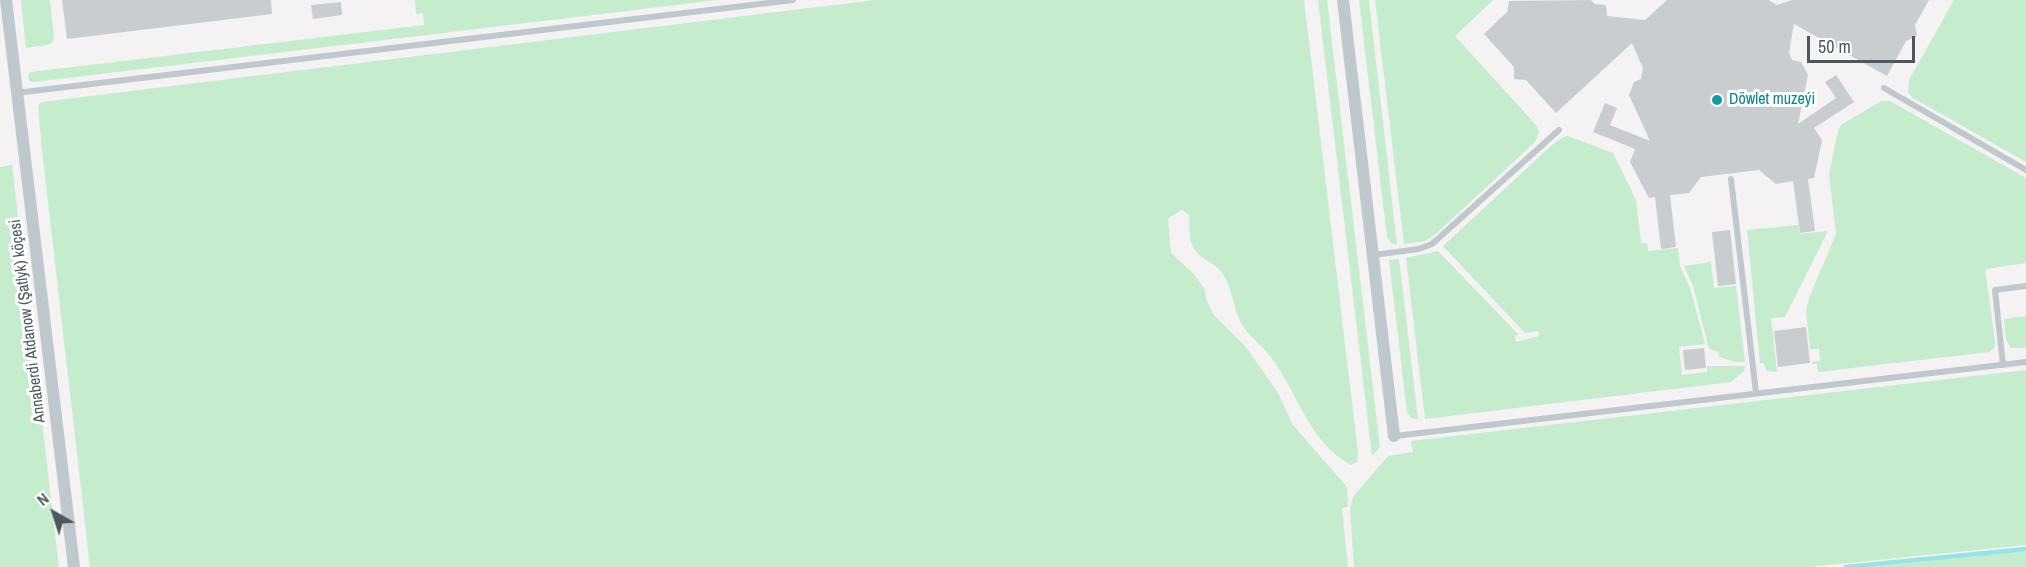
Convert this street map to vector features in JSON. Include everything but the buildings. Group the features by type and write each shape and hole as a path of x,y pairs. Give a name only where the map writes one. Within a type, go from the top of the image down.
{"street":[{"name":"Annaberdi Atdanow (Şatlyk) köçesi","path":"6,0 74,567"},
{"path":"1343,0 1394,436"}],"lane":[{"path":"16,93 793,0"},
{"path":"1884,88 2026,170"},
{"path":"1373,255 1419,249 1432,244 1558,130"},
{"path":"1731,179 1756,393"},
{"path":"2002,364 1995,290 2026,286"},
{"path":"1394,436 2026,362"}],"green space":[{"path":"21,0 50,0 53,42 48,45 26,48"},
{"path":"415,0 718,0 29,81 28,74 31,72 424,25 423,13 416,14"},
{"path":"875,0 1304,0 1358,453 1357,462 1351,465 1324,443 1314,430 1280,370 1243,326 1223,274 1194,249 1189,232 1189,215 1182,210 1168,218 1171,253 1194,274 1204,288 1214,315 1246,347 1278,393 1293,425 1347,487 1348,507 1342,508 1348,567 90,567 41,141 38,106 41,102"},
{"path":"1318,0 1327,0 1380,447 1372,456"},
{"path":"1359,0 1369,0 1397,245 1391,243 1387,237"},
{"path":"1375,0 1493,0 1455,36 1536,125 1539,132 1535,142 1437,233 1425,241 1404,244"},
{"path":"1954,0 2026,0 2026,162 1913,98 1908,92 1909,80"},
{"path":"1881,101 1890,101 2026,178 2026,263 1985,269 1995,342 1994,348 1989,352 1818,372 1817,364 1812,364 1812,362 1820,361 1819,349 1810,349 1806,310 1836,234 1829,175 1838,131 1841,125"},
{"path":"1568,136 1613,153 1636,200 1641,243 1647,243 1648,251 1678,248 1680,266 1690,288 1705,344 1679,347 1682,375 1707,372 1707,366 1745,366 1744,371 1731,382 1425,419 1406,258 1438,251 1518,334 1515,337 1516,342 1539,336 1538,331 1525,333 1443,246 1552,145"},
{"path":"12,165 59,567 0,567 0,167"},
{"path":"1798,225 1800,234 1827,231 1827,233 1785,317 1771,318 1777,372 1767,371 1763,363 1760,363 1747,230"},
{"path":"1399,259 1418,419 1411,418 1407,412 1389,260"},
{"path":"1711,262 1714,288 1736,286 1745,362 1735,362 1719,357 1719,352 1709,349 1693,286 1684,266"},
{"path":"2026,316 2026,348 2011,348 2006,340 2004,319"},
{"path":"2026,370 2026,545 1809,567 1354,567 1350,508 1353,497 1388,456 1413,452 1411,441"},
{"path":"2026,551 2026,567 1871,567"}],"waterway":[{"path":"1846,567 2026,549"}],"place":[{"name":"Döwlet muzeýi","path":"1717,100"}]}
